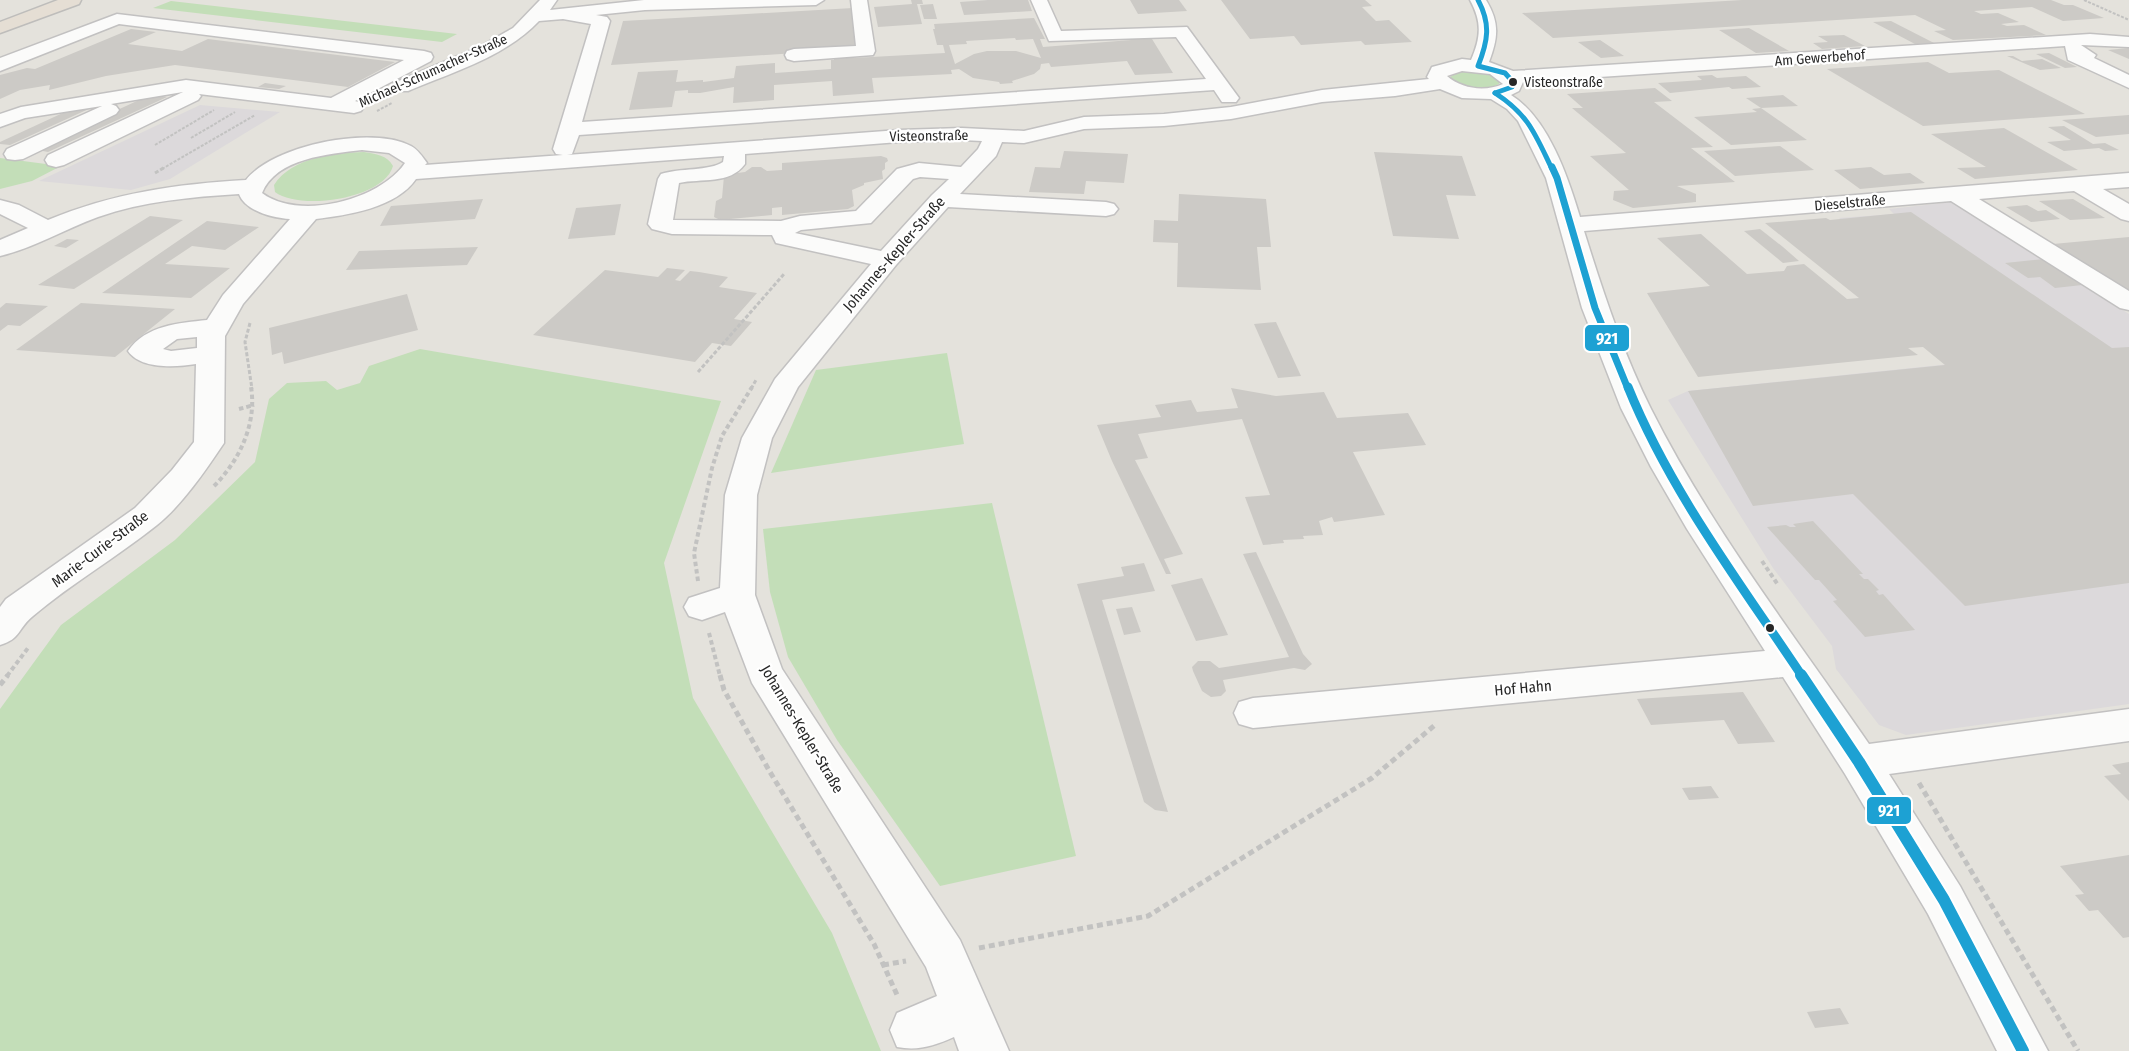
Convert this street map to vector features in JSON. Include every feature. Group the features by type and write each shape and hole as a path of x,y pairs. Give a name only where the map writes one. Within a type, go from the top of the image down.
{"highway":[{"path":"0,14 37,0"},
{"path":"0,28 73,0"}],"street":[{"name":"Michael-Schumacher-Straße","path":"340,121 486,51 519,32 550,0"},
{"path":"535,16 568,15 594,9 644,5 816,0"},
{"path":"794,55 866,51 859,0"},
{"path":"1039,0 1055,37 1181,30 1239,111"},
{"path":"1478,0 1485,10 1490,29 1494,79 1534,130 1557,178 1595,308 1636,408 1704,529 1859,762 1944,900 2023,1051"},
{"path":"0,65 152,4"},
{"path":"560,162 600,21 568,15"},
{"path":"0,122 21,113 146,92 186,86 206,88 246,102 340,121 384,145 401,148 412,155 416,163 413,173 402,184 369,200 336,209 304,228 287,212 262,206 256,203 250,195 252,186 260,176 274,166 304,154 340,121 424,57 117,19"},
{"path":"152,39 181,27"},
{"path":"2063,36 2087,55 2075,56 2129,82"},
{"name":"Am Gewerbehof","path":"1494,79 2063,36 2129,42"},
{"path":"1448,67 1494,79 1466,92 1442,83 1437,77 1439,71 1448,67"},
{"name":"Visteonstraße","path":"413,173 932,134 994,137 1033,135 1084,123 1164,120 1239,111 1322,96 1395,90 1442,83"},
{"path":"570,129 1219,84"},
{"path":"56,160 206,88"},
{"path":"15,154 146,92"},
{"path":"0,137 68,105"},
{"name":"Johannes-Kepler-Straße","path":"984,1051 944,955 765,673 737,595 741,495 758,438 785,385 887,260 964,174 988,151 994,137"},
{"path":"735,148 732,167 709,200 781,228 800,223 863,218 905,174 919,170 964,174"},
{"name":"Dieselstraße","path":"1571,225 2129,180"},
{"path":"2103,182 2129,196"},
{"path":"2078,184 2129,214"},
{"path":"0,249 78,216 124,202 176,191 252,186"},
{"path":"1955,194 2129,302"},
{"path":"940,200 1106,209"},
{"path":"0,207 11,210 48,229"},
{"name":"Marie-Curie-Straße","path":"6,616 147,516 183,477 209,443 214,340 232,300 263,265 304,228"},
{"path":"781,228 785,238 887,260"},
{"path":"231,261 263,265"},
{"path":"702,607 737,595"},
{"name":"Hof Hahn","path":"1252,713 1793,663"},
{"path":"1859,762 2129,725"},
{"path":"914,1030 966,1008"}],"path":[{"path":"2084,0 2129,20"},
{"path":"149,177 259,113 246,102 155,145"},
{"path":"191,138 238,111 227,110"},
{"path":"698,372 785,273"},
{"path":"761,372 722,436 712,468 694,553 702,607 724,690 770,772 874,944 914,1030"},
{"path":"1759,557 1784,592"},
{"path":"944,955 1148,916 1372,778 1475,692"},
{"path":"1903,756 2078,1051"}],"shaded area":[{"path":"200,105 280,112 170,179 131,190 39,181"},
{"path":"1953,202 2129,314 2129,704 1906,735 1879,725 1836,669 1832,646 1773,568 1668,400 1688,391 2028,356 1839,218 1894,214 1889,209"}],"green space":[{"path":"171,1 457,34 442,42 153,8"},
{"path":"1460,71 1486,73 1500,81 1493,87 1480,89 1467,87 1460,85 1450,77"},
{"path":"364,152 384,157 393,166 386,177 374,187 358,194 321,201 287,198 275,192 274,185 282,176 291,168 302,163 327,155"},
{"path":"0,158 61,166 32,181 0,189"},
{"path":"420,349 721,401 664,563 693,698 832,933 881,1051 0,1051 0,709 61,625 175,540 255,462 269,399 287,383 326,381 337,390 360,383 369,366"},
{"path":"947,353 964,444 771,473 816,370"},
{"path":"992,503 1076,856 940,886 837,740 788,657 770,592 763,529"}],"building":[{"path":"911,0 922,0 923,4 917,4 922,24 878,27 874,7 912,4"},
{"path":"1028,0 1032,11 964,15 960,2"},
{"path":"1130,0 1179,0 1187,11 1138,14"},
{"path":"1221,0 1365,0 1372,6 1362,7 1376,21 1389,20 1412,42 1365,45 1361,41 1301,45 1294,36 1250,39"},
{"path":"1742,0 2051,0 2064,5 2073,5 2104,18 2063,21 2032,7 1974,11 1981,14 1998,13 2019,22 2001,24 2024,25 2046,35 1953,40 1934,31 1946,30 1915,15 1553,38 1522,13"},
{"path":"933,4 937,19 924,19 920,5"},
{"path":"853,8 858,49 611,65 623,21"},
{"path":"1034,18 1045,39 1040,39 1043,47 1147,37 1152,39 1173,73 1135,75 1127,61 1051,67 1049,63 1041,64 1040,69 1034,74 1012,81 1013,83 1000,84 973,78 959,69 951,70 952,74 872,78 874,93 833,96 832,81 774,85 774,100 733,103 734,87 700,93 688,93 688,90 675,91 672,107 629,110 638,72 678,70 676,82 703,80 703,82 734,78 736,66 775,63 775,73 831,69 831,60 834,60 834,57 945,53 943,45 937,45 934,24","holes":["1015,38 1016,40 1033,39 1041,58 1016,51 987,51 974,54 955,64 949,45 967,44 966,41"]},
{"path":"1891,21 1934,43 1915,44 1873,22"},
{"path":"1749,28 1789,51 1756,53 1719,30"},
{"path":"131,29 156,32 128,44 182,51 208,39 395,62 348,87 175,65 106,76 49,90 50,85 20,90 0,99 0,75 27,68 35,69"},
{"path":"1844,35 1865,46 1822,49 1813,43 1828,42 1818,36"},
{"path":"1600,40 1624,56 1601,58 1578,42"},
{"path":"2129,48 2129,59 2108,50"},
{"path":"2049,53 2077,67 2065,68 2036,54"},
{"path":"2007,56 2013,56 2022,61 2042,59 2061,68 2040,70"},
{"path":"1928,62 1949,73 1999,70 2085,114 1923,126 1827,69"},
{"path":"1712,75 1717,78 1746,76 1761,87 1732,89 1729,87 1670,93 1658,83 1702,80 1697,76"},
{"path":"265,83 286,86 279,89 258,87"},
{"path":"1655,88 1672,101 1654,102 1713,147 1691,148 1735,182 1677,186 1696,194 1696,202 1633,208 1613,200 1614,191 1629,190 1590,156 1626,153 1572,108 1583,108 1567,94"},
{"path":"152,94 167,97 48,152 33,149"},
{"path":"1783,95 1798,106 1761,108 1746,98"},
{"path":"80,105 93,107 10,145 0,144 0,142"},
{"path":"1761,108 1807,140 1731,145 1694,117 1757,112 1752,109"},
{"path":"2129,115 2129,134 2096,137 2062,120"},
{"path":"2064,126 2093,144 2105,143 2119,150 2105,151 2099,148 2064,151 2047,142 2071,140 2048,127"},
{"path":"2004,128 2078,170 1975,179 1957,168 1986,167 1931,134"},
{"path":"1780,146 1814,170 1735,176 1704,151"},
{"path":"1064,151 1128,154 1124,183 1086,181 1084,194 1029,192 1035,167 1060,168"},
{"path":"1374,152 1462,156 1476,196 1446,195 1459,239 1393,236"},
{"path":"881,156 887,158 888,161 882,171 883,179 864,183 852,190 854,206 848,209 782,215 782,207 772,208 772,215 720,220 714,217 716,201 722,198 724,176 745,172 752,167 761,167 767,171 782,170 782,163"},
{"path":"1871,167 1884,175 1910,173 1925,183 1860,189 1834,170"},
{"path":"1179,194 1266,199 1271,247 1257,247 1261,290 1177,287 1178,243 1153,242 1154,220 1178,221"},
{"path":"483,199 475,219 380,226 391,206"},
{"path":"2073,199 2105,218 2070,220 2039,201"},
{"path":"621,204 615,235 568,239 576,208"},
{"path":"2027,205 2038,211 2046,210 2060,219 2031,222 2006,207"},
{"path":"1911,212 2112,348 2129,347 2129,583 1965,606 1853,494 1753,506 1688,391 1945,365 1923,347 1908,348 1918,355 1698,377 1647,293 1710,286 1657,238 1701,234 1747,274 1784,271 1787,266 1804,264 1847,299 1859,298 1765,223 1826,218 1830,220"},
{"path":"150,216 183,220 74,289 38,285"},
{"path":"207,221 259,227 225,250 192,246 165,264 230,268 191,298 102,293"},
{"path":"1760,229 1799,261 1783,263 1744,231"},
{"path":"2129,237 2129,292 2053,244"},
{"path":"67,239 79,240 66,248 54,246"},
{"path":"478,247 467,265 346,270 359,251"},
{"path":"2044,259 2082,285 2055,288 2040,277 2028,278 2005,263"},
{"path":"667,268 685,270 675,280 680,281 690,271 699,272 728,277 719,287 757,293 734,319 752,322 731,346 712,343 695,362 533,335 605,270 658,277"},
{"path":"407,294 418,330 284,364 282,352 272,355 269,328"},
{"path":"6,303 48,306 20,326 8,325 0,331 0,308"},
{"path":"81,303 175,309 115,357 16,350"},
{"path":"1276,322 1301,376 1278,378 1254,324"},
{"path":"1231,388 1276,396 1324,392 1337,418 1408,413 1426,445 1353,452 1385,515 1334,522 1332,517 1319,521 1323,535 1303,536 1304,539 1283,540 1284,543 1263,545 1245,497 1270,495 1242,419 1138,434 1148,458 1135,460 1183,554 1164,559 1171,574 1166,574 1097,425 1161,417 1155,405 1191,400 1197,412 1238,408"},
{"path":"1813,521 1863,574 1859,574 1879,590 1876,591 1879,595 1883,594 1915,630 1865,637 1833,601 1837,600 1819,580 1815,580 1767,527 1786,525 1796,527 1793,524"},
{"path":"1256,552 1303,654 1312,664 1305,670 1294,668 1223,680 1226,691 1221,696 1211,697 1202,691 1193,671 1192,667 1198,661 1210,661 1219,668 1289,657 1243,554"},
{"path":"1144,563 1155,591 1102,600 1168,812 1155,810 1144,802 1077,584 1124,576 1121,567"},
{"path":"1202,578 1228,635 1196,641 1171,585"},
{"path":"1132,607 1141,632 1124,635 1116,609"},
{"path":"1743,692 1775,742 1738,744 1724,720 1651,725 1637,699"},
{"path":"2129,762 2129,801 2104,776 2121,774 2112,765"},
{"path":"1711,786 1719,798 1689,800 1682,788"},
{"path":"2129,855 2129,937 2123,938 2098,910 2089,911 2075,895 2084,894 2060,866"},
{"path":"1840,1008 1849,1024 1815,1028 1807,1012"}],"transit line":[{"name":"921","path":"1478,0 1488,25 1487,40 1478,66 1505,73 1513,82 1512,87 1495,93"},
{"name":"921","path":"1495,93 1514,105 1527,119 1557,178 1595,308 1636,408 1667,467 1704,529 1859,762 1944,900 2023,1051"}],"place":[{"name":"Visteonstraße","path":"1513,82"}]}
